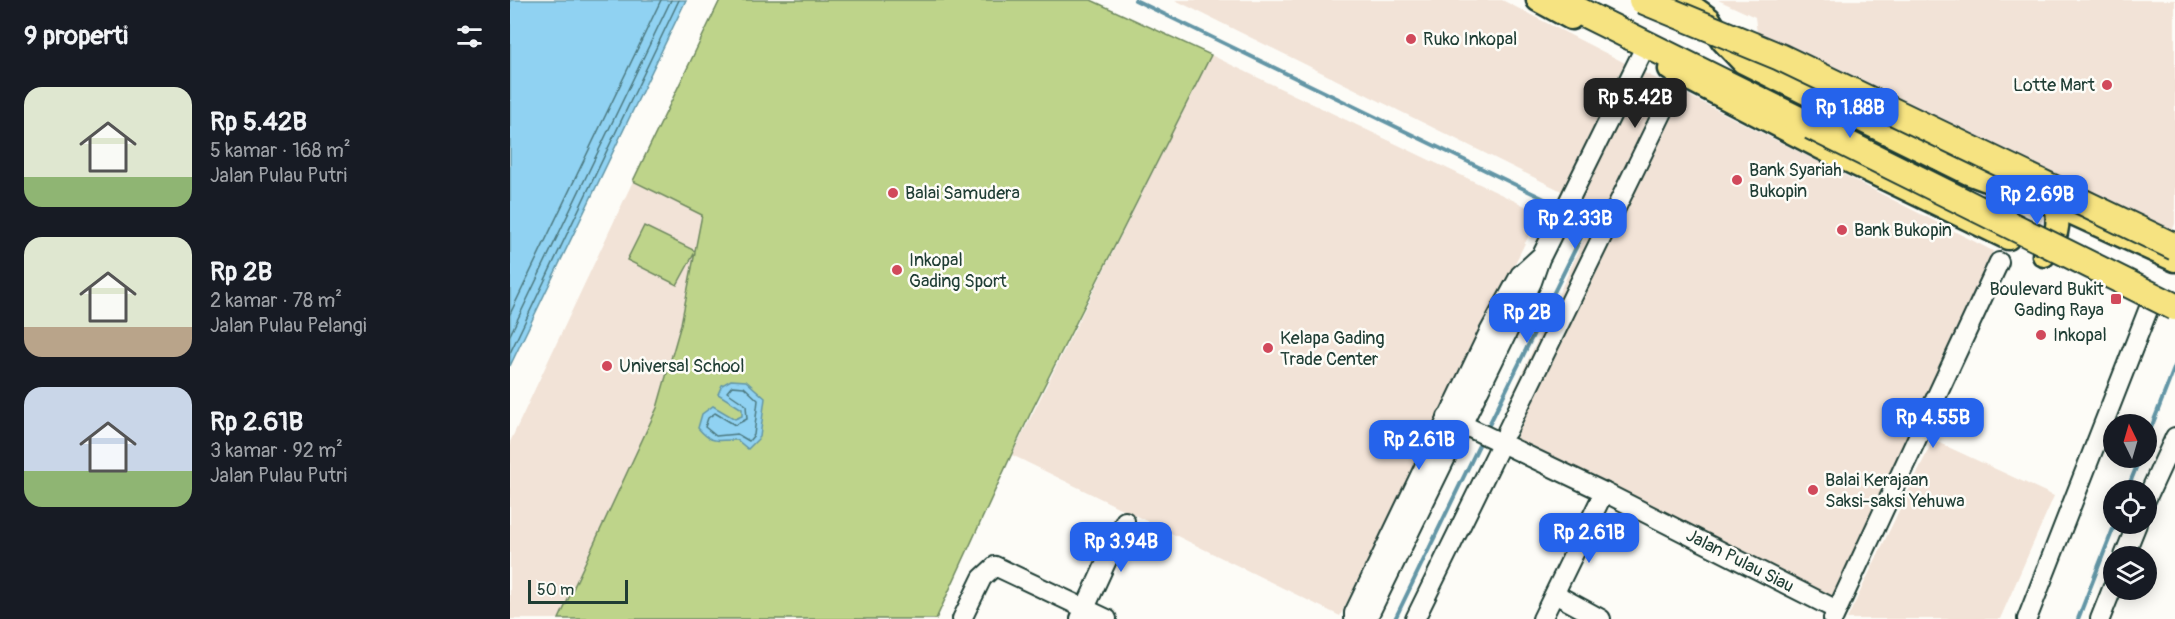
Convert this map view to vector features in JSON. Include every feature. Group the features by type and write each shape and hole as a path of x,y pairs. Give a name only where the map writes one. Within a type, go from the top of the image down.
{"highway":[{"path":"1557,0 1811,126 2166,310"},
{"path":"1642,0 1780,57 2175,255"}],"main road":[{"path":"1538,0 1872,173 2166,310"},
{"path":"1683,0 1709,19 1722,41 1743,62 1968,172 2175,255"},
{"path":"2044,255 2053,244 2058,225 2057,206"}],"street":[{"path":"1354,619 1354,613 1388,560 1458,423 1520,275 1542,255 1641,54"},
{"path":"1415,619 1501,438 1623,198 1681,75"},
{"path":"1835,615 1998,262"},
{"path":"2027,619 2166,310"},
{"name":"Jalan Pulau Siau","path":"1458,423 1501,438 1835,615"},
{"path":"2155,480 2172,444"},
{"path":"1542,619 1604,492"},
{"path":"1082,614 1125,520"},
{"path":"1367,619 1388,560"},
{"path":"962,619 982,578 995,566 1082,614 1107,619"},
{"path":"1555,594 1601,619"},
{"path":"2100,619 2108,600"}],"shaded area":[{"name":"Ruko Inkopal","path":"1175,0 1502,0 1993,251 1831,603 1493,436 1598,209"},
{"path":"1718,0 2175,0 2175,224 2170,235 1757,33 1755,17"},
{"path":"1211,55 1540,213 1340,616 1012,455"},
{"name":"Universal School","path":"633,181 702,215 681,324 657,408 559,619 510,619 510,442"},
{"path":"1933,440 2054,496 2000,619 1847,619"}],"green space":[{"name":"Inkopal Gading Sport","path":"720,0 1091,0 1211,55 1031,412 936,619 559,619 657,408 681,324 695,252 677,285 627,260 644,226 695,251 702,215 633,181"}],"water":[{"path":"510,0 686,0 510,366"},
{"path":"731,380 746,381 765,398 760,437 748,449 737,440 712,439 698,428 702,414 713,406 735,419 742,416 742,409 718,394 722,385"}],"waterway":[{"path":"1135,0 1561,207"},
{"path":"1487,429 1589,221 1570,212"},
{"path":"2156,414 2175,366"},
{"path":"1395,619 1482,439"},
{"path":"2131,480 2136,468"},
{"path":"2078,619 2111,534"}],"place":[{"name":"Ruko Inkopal","path":"1411,39"},
{"name":"Lotte Mart","path":"2107,85"},
{"name":"Bank Syariah Bukopin","path":"1737,180"},
{"name":"Balai Samudera","path":"893,193"},
{"name":"Bank Bukopin","path":"1842,230"},
{"name":"Inkopal Gading Sport","path":"897,270"},
{"name":"Boulevard Bukit Gading Raya","path":"2116,299"},
{"name":"Inkopal","path":"2041,335"},
{"name":"Kelapa Gading Trade Center","path":"1268,348"},
{"name":"Universal School","path":"607,366"},
{"name":"Balai Kerajaan Saksi-saksi Yehuwa","path":"1813,490"}]}
